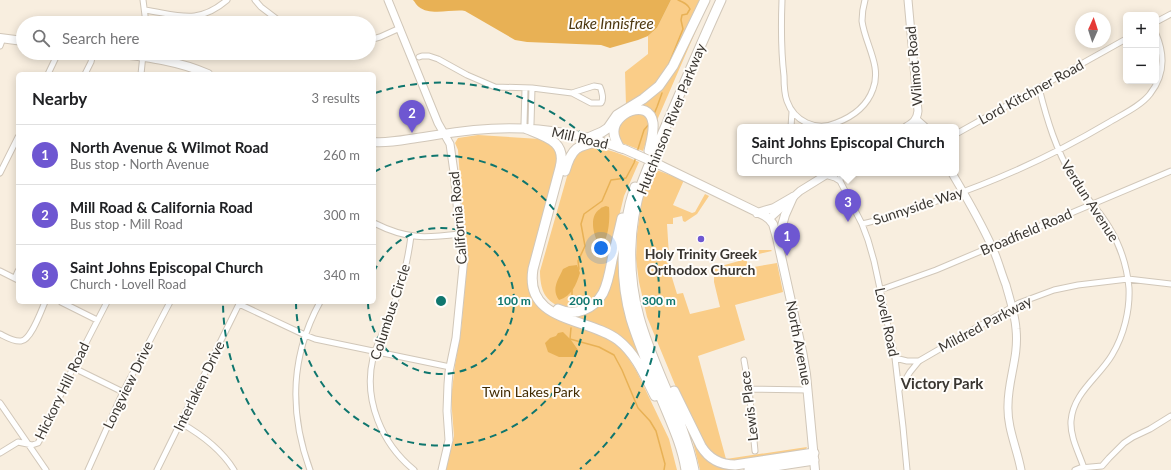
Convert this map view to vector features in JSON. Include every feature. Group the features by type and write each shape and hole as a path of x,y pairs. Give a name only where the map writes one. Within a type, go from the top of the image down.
{"highway":[{"path":"588,138 605,130 618,115 649,94 662,82 677,60 705,0"},
{"name":"Hutchinson River Parkway","path":"686,470 675,431 631,318 626,291 623,260 625,234 630,204 638,178 714,0"},
{"name":"Hutchinson River Parkway","path":"694,470 686,438 639,317 633,288 630,252 634,216 640,190 721,0"},
{"path":"622,148 614,135 616,124 626,113 639,109 647,112 653,122 649,151"},
{"path":"527,129 554,141 559,147 562,159 533,269 532,282 536,296 543,306 551,312 604,332 618,340 628,349 644,374 683,457"},
{"path":"600,141 585,144 577,148 572,153 566,168 537,274 537,282 541,294 553,307 566,312 578,312 592,306 599,299 605,289 625,206 638,178"},
{"path":"653,356 673,390 701,446 714,460 726,465 735,465 814,456"},
{"path":"748,470 814,456"}],"main road":[{"path":"1,41 16,41"},
{"path":"162,60 202,72"},
{"name":"Mill Road","path":"376,142 396,141 497,128 557,132 588,138 622,148 660,165 758,213 769,220"},
{"path":"758,213 774,208 794,197"},
{"path":"778,241 785,215 794,197"},
{"name":"North Avenue","path":"769,220 774,226 778,241 802,351 808,390 815,470"}],"street":[{"path":"143,0 145,16"},
{"path":"145,10 182,16 197,16 215,10 227,0"},
{"path":"255,0 273,16"},
{"name":"California Road","path":"388,0 438,123 450,144 464,257 456,338 450,367 447,394 449,440 442,470"},
{"path":"782,0 781,46 787,100 792,112 791,124"},
{"path":"834,124 851,116 860,109 868,100 876,82 876,73 862,20 865,0"},
{"name":"Wilmot Road","path":"908,0 918,108 916,119 910,124"},
{"path":"1159,20 1171,14"},
{"path":"376,38 400,28"},
{"name":"Lord Kitchner Road","path":"959,132 1123,41"},
{"name":"Sunnyside Way","path":"862,224 906,212 1014,172 1086,136 1137,105 1149,95 1159,78 1162,62 1161,46 1159,41"},
{"path":"419,57 428,56 438,59 467,75 495,87 532,88 572,93 591,103 598,104 602,102 601,89 598,86 572,93"},
{"path":"49,72 55,60"},
{"path":"86,72 91,60"},
{"path":"141,72 142,60"},
{"path":"524,88 524,124 527,129 531,124 532,88"},
{"name":"Verdun Avenue","path":"1038,88 1058,151 1073,178 1109,227 1123,257 1128,280 1127,312 1118,342 1112,356 1080,396 1074,409 1071,421 1073,438 1084,468"},
{"path":"524,107 531,107"},
{"path":"792,112 810,124"},
{"path":"916,119 922,124"},
{"path":"0,173 16,141"},
{"name":"Broadfield Road","path":"880,290 936,270 1171,171"},
{"path":"769,220 805,188 824,176"},
{"path":"831,176 840,182"},
{"path":"840,182 841,176"},
{"path":"954,176 971,206 991,247 1013,307 1017,340 1008,398 1008,412 1010,431 1021,470"},
{"name":"Lovell Road","path":"840,182 862,224 868,240 880,290 895,358 907,470"},
{"path":"376,224 392,231 427,238 461,234"},
{"name":"Columbus Circle","path":"412,236 399,291 375,351 370,382 370,392 373,407 390,444 414,470"},
{"path":"0,271 16,279"},
{"name":"Mildred Parkway","path":"899,390 919,361 1019,303 1067,287 1092,283 1128,280 1171,284"},
{"path":"0,334 17,341 24,340 29,335 44,304"},
{"path":"66,304 98,320"},
{"name":"Hickory Hill Road","path":"0,453 16,442 36,444 42,436 106,304"},
{"name":"Longview Drive","path":"88,470 123,392 169,304"},
{"name":"Interlaken Drive","path":"157,470 239,304"},
{"path":"241,304 315,339 450,367"},
{"path":"310,470 301,440 296,406 296,375 298,360 305,335 319,304"},
{"path":"895,358 907,361 919,361"},
{"name":"Lewis Place","path":"744,360 749,389 755,452"},
{"path":"74,368 123,392"},
{"path":"749,389 808,390"},
{"path":"0,403 46,470"},
{"path":"1075,470 1084,468 1102,468 1108,458 1124,443 1171,416"},
{"path":"180,423 197,433 215,447 234,470"}],"green space":[{"path":"671,0 701,0 665,75 654,86 626,105 625,72 648,54 648,36 657,28"},
{"path":"700,18 701,19 655,125 652,113 634,108 657,92"},
{"path":"641,112 649,119 649,133 643,151 622,143 616,129 627,115"},
{"name":"Twin Lakes Park","path":"478,135 540,139 550,144 554,149 559,159 529,270 529,286 537,305 552,317 615,342 625,353 636,370 669,439 677,470 445,470 454,436 451,398 461,330 468,255 463,219 458,150 455,143 458,138"},
{"path":"590,147 615,152 639,162 624,196 603,282 598,294 593,300 579,307 564,308 551,301 545,295 541,283 540,271 572,159 576,153"},
{"path":"651,168 684,180 673,205 692,213 695,212 705,194 709,196 697,214 685,222 683,221 682,216 673,218 673,224 667,224 670,271 677,294 683,293 690,314 720,307 714,282 714,268 739,261 739,256 754,250 772,251 746,257 748,268 777,263 783,292 735,305 745,340 698,356 726,459 807,447 804,451 727,462 711,454 683,404 647,317 639,282 636,259 637,234 641,205"},
{"path":"616,260 619,261 621,292 625,314 640,359 632,349 568,315 589,311"},
{"path":"692,438 706,457 742,468 738,470 700,470"}],"water":[{"name":"Lake Innisfree","path":"413,0 671,0 657,28 648,36 610,48 601,45 527,42 515,40 465,11 435,12 424,10"},
{"path":"606,206 609,207 608,231 603,243 598,243 593,220 597,212"},
{"path":"577,265 580,273 575,286 567,296 559,300 555,288 563,269 569,266"},
{"path":"563,332 578,350 576,357 559,357 548,352 545,343 558,333"}],"waterway":[{"path":"668,66 683,29 681,20 682,15 687,14 690,9 687,4 678,0"},
{"path":"654,114 662,93"},
{"path":"637,152 644,130 650,123"},
{"path":"578,270 578,261 585,246 581,224 584,214 602,201 611,180 626,178 636,157"},
{"path":"572,290 572,306"},
{"path":"571,328 570,339 599,347 614,355 638,408 650,421 656,431 665,464 664,470"}],"place":[{"name":"Mill Road & California Road","path":"412,133"},
{"name":"Saint Johns Episcopal Church","path":"848,222"},
{"name":"Holy Trinity Greek Orthodox Church","path":"701,239"},
{"name":"North Avenue & Wilmot Road","path":"787,256"}],"district":[{"name":"Victory Park","path":"942,384"}]}
